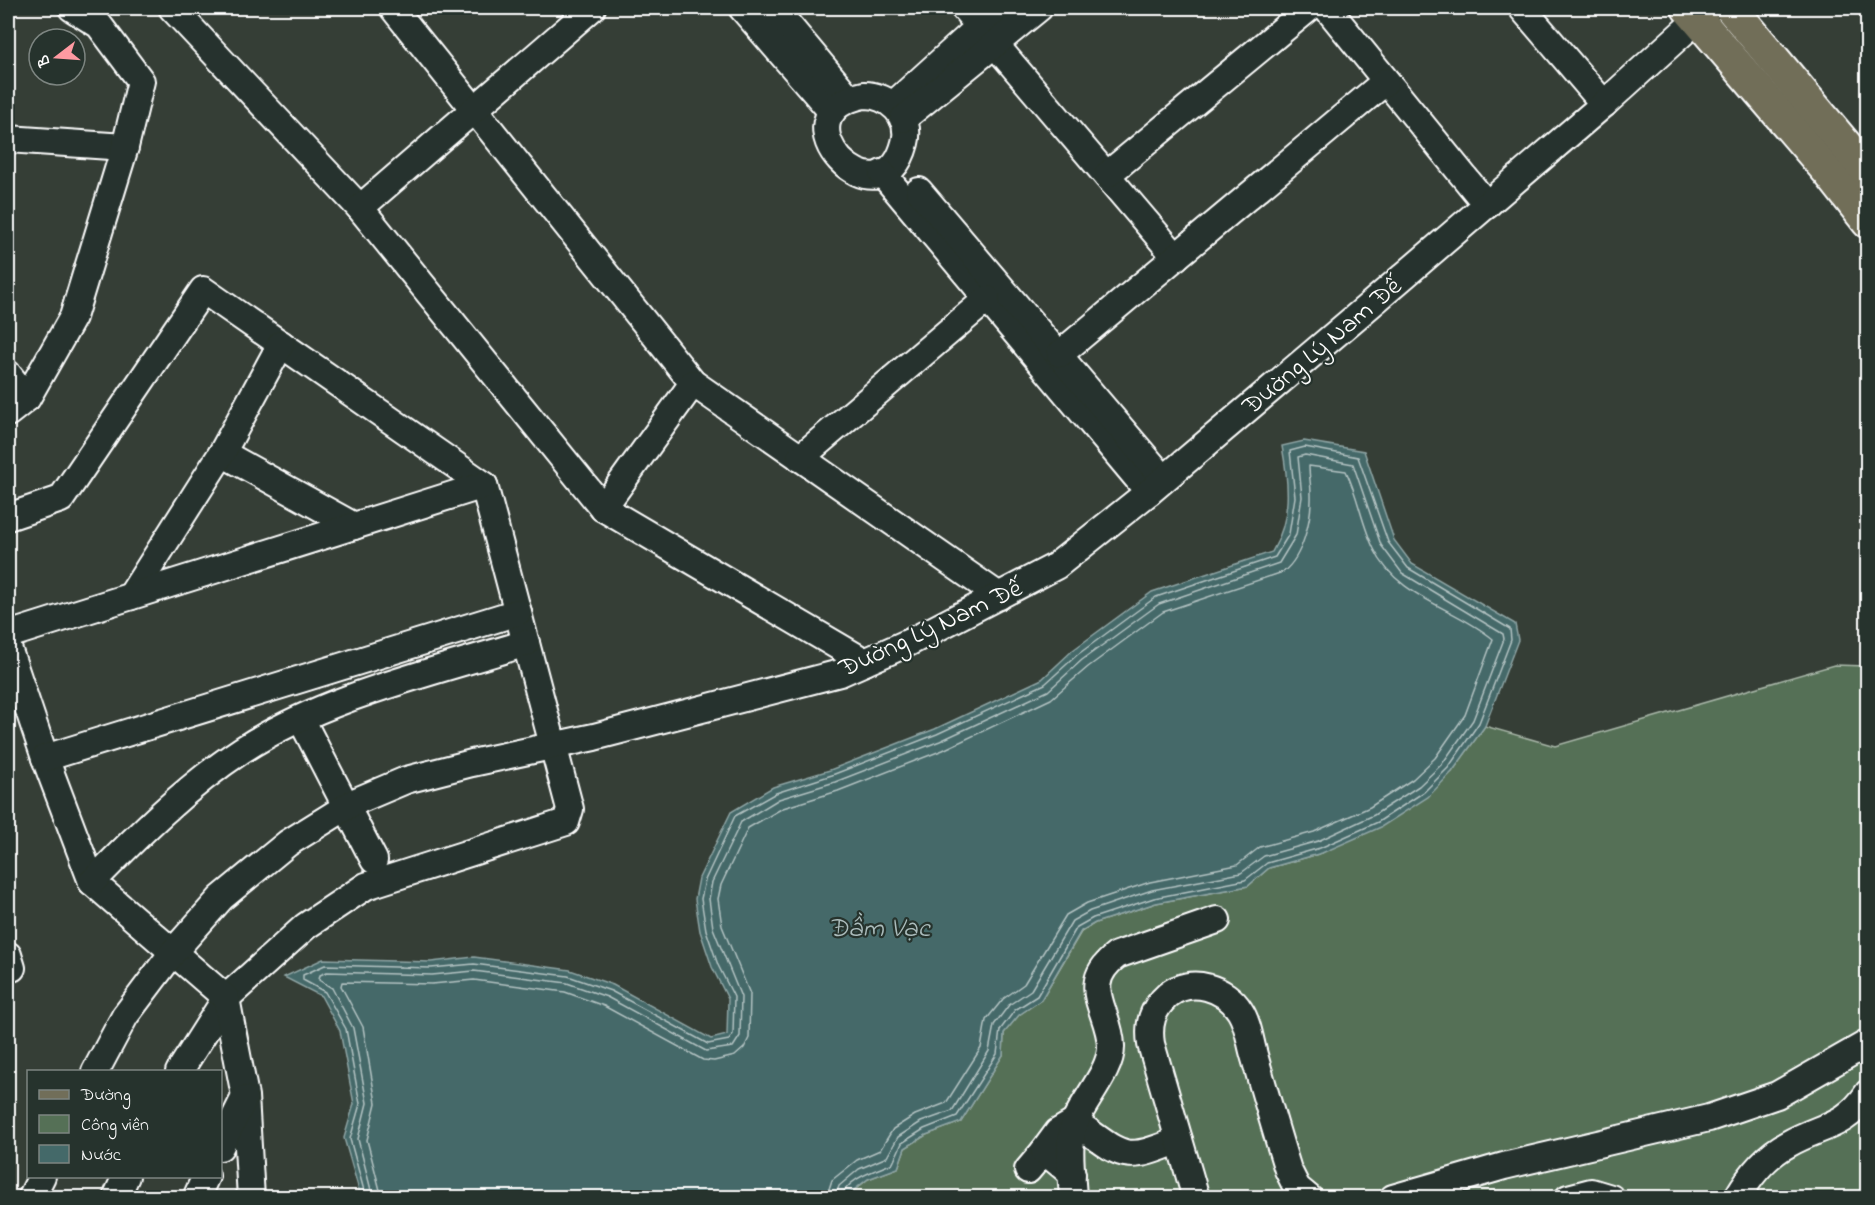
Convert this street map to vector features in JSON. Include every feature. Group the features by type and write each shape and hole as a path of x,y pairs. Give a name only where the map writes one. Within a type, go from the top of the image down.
{"main road":[{"path":"1731,8 1868,172"},
{"path":"1698,11 1868,222"}],"street":[{"path":"17,405 73,317 125,147 141,81 99,25 72,8"},
{"path":"172,8 360,208 603,508 864,662"},
{"path":"393,8 693,383 999,596"},
{"path":"360,208 592,8"},
{"path":"742,8 840,105"},
{"path":"774,8 840,105"},
{"path":"898,112 971,16 1000,8"},
{"path":"898,112 996,44 1039,8"},
{"path":"1108,174 1309,8"},
{"path":"1327,8 1487,205"},
{"path":"1522,8 1604,104"},
{"name":"Đường Lý Nam Đế","path":"96,1070 124,1016 174,951 221,898 288,843 345,807 406,780 554,746 840,672 910,642 1056,566 1156,485 1604,104 1698,11"},
{"path":"971,16 1108,174 1176,257"},
{"path":"1060,354 1386,81"},
{"path":"874,95 898,112 906,139 889,168 866,175 837,159 829,145 827,128 840,105 874,95"},
{"path":"8,142 125,147"},
{"path":"889,168 987,299 1156,485"},
{"path":"889,168 1060,354 1156,485"},
{"path":"8,517 61,499 203,290 484,485 570,809 566,822 366,886 306,926 226,998 180,1070"},
{"path":"800,458 987,299"},
{"path":"131,596 222,453 281,344"},
{"path":"8,374 17,405"},
{"path":"603,508 693,383"},
{"path":"222,453 354,526"},
{"path":"8,635 484,485"},
{"path":"45,758 518,612"},
{"path":"92,882 160,813 243,750 323,708 526,643"},
{"path":"8,648 45,758 92,882 226,998 245,1096 252,1197"},
{"path":"301,719 374,860"},
{"path":"1072,1186 1075,1122 1110,1058 1111,1045 1097,986 1099,974 1104,965 1117,955 1145,943 1217,920"},
{"path":"1196,1197 1148,1027 1151,1016 1169,994 1196,986 1209,987 1222,993 1242,1013 1288,1170 1297,1188 1309,1197"},
{"path":"1393,1197 1504,1166 1709,1118 1777,1095 1868,1043"},
{"path":"1737,1197 1756,1171 1784,1146 1847,1118 1868,1092"},
{"path":"222,1143 245,1096"},
{"path":"1075,1122 1124,1155 1135,1155 1179,1140"},
{"path":"1072,1186 1036,1160 1058,1132 1075,1122"},
{"path":"31,1197 41,1178"},
{"path":"116,1197 125,1178"},
{"path":"196,1197 205,1178"},
{"path":"1568,1197 1591,1192 1611,1197"}],"green space":[{"path":"1834,665 1867,666 1867,1197 845,1198 868,1179 898,1168 905,1148 926,1135 961,1122 1003,1055 1004,1033 1019,1015 1041,1000 1081,932 1095,923 1156,903 1248,886 1269,868 1322,853 1452,772 1485,726 1555,746"}],"water":[{"name":"Đầm Vạc","path":"1304,441 1364,451 1394,540 1412,564 1515,624 1518,640 1485,726 1452,772 1428,797 1381,827 1322,853 1269,868 1248,886 1156,903 1095,923 1081,931 1041,1000 1019,1015 1004,1033 1003,1055 961,1122 926,1135 905,1148 898,1168 868,1179 845,1197 361,1197 344,1138 354,1104 340,1031 321,996 284,977 323,959 431,962 474,957 570,970 613,985 711,1039 727,1035 728,999 712,967 700,931 695,899 699,878 731,812 773,787 830,770 935,729 1042,679 1073,650 1152,592 1272,552 1286,514 1287,487 1282,446"}]}
